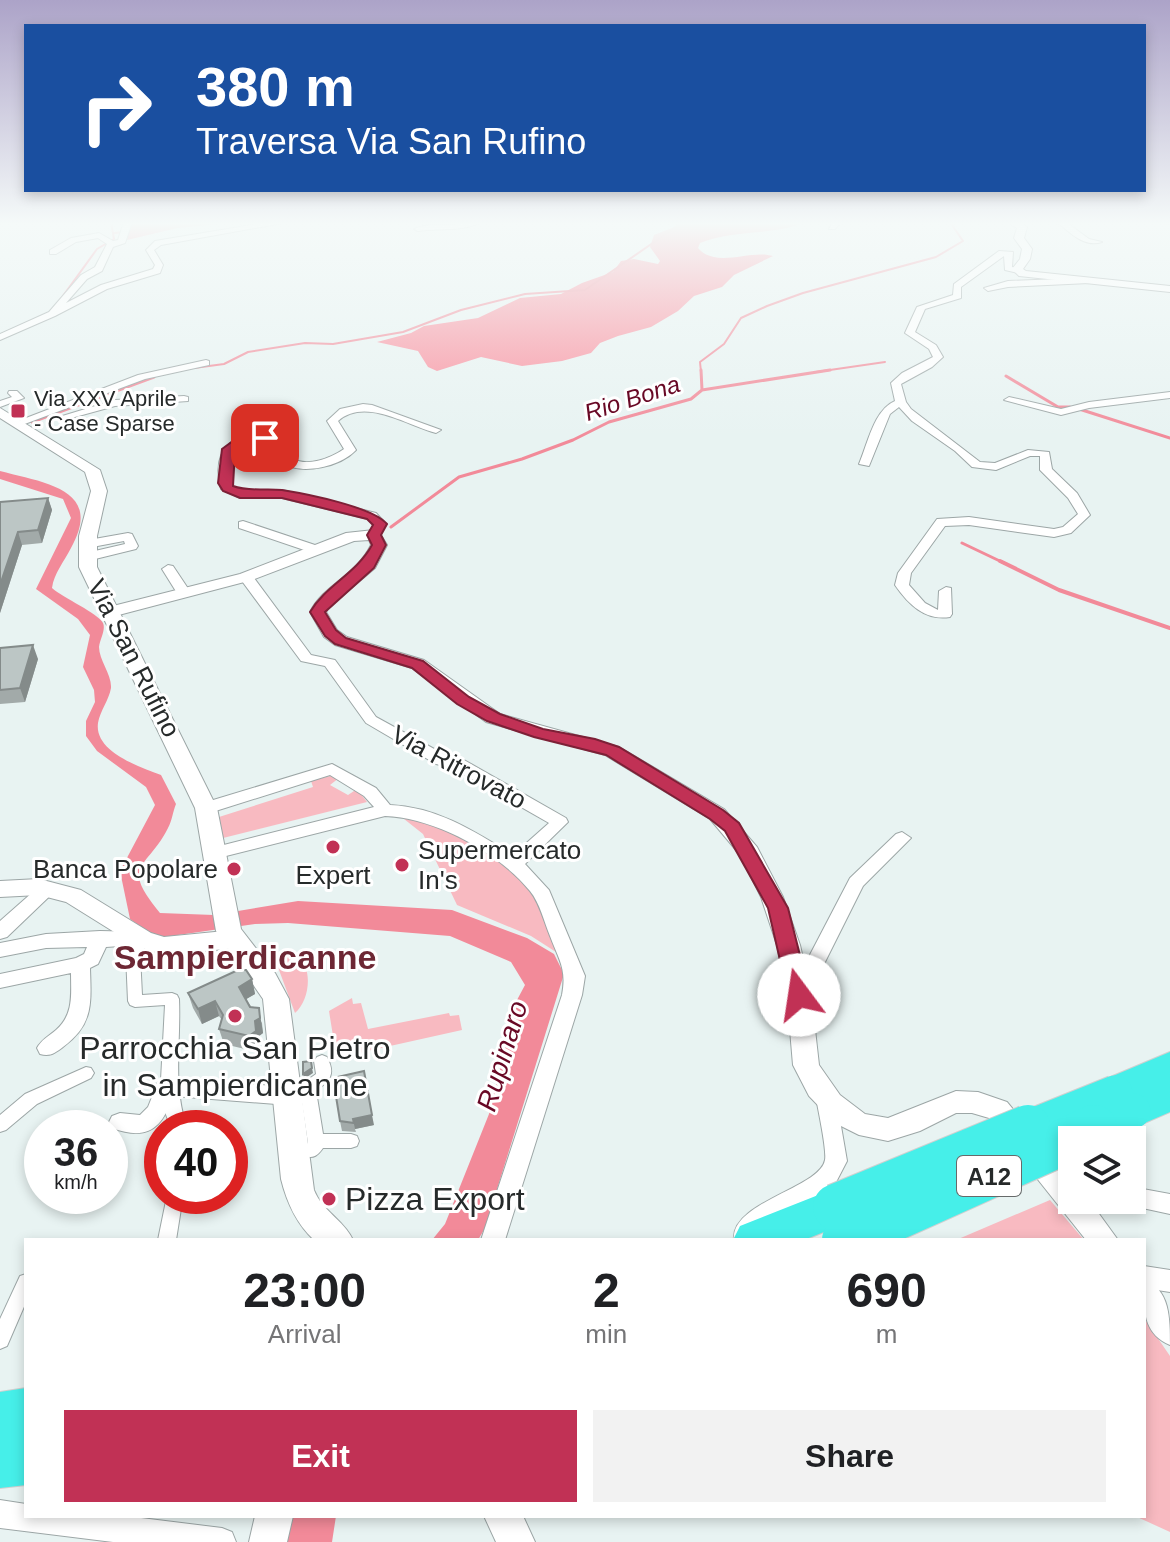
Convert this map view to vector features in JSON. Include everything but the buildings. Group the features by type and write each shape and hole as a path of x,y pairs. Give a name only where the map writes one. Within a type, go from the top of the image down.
{"highway":[{"name":"A12","path":"849,1238 1124,1102 1170,1068"},
{"name":"A12","path":"760,1238 1124,1102 1170,1094"},
{"path":"0,1416 24,1412"},
{"path":"0,1463 24,1460"}],"main road":[{"name":"Via San Rufino","path":"0,412 92,470 99,491 87,550 88,567 206,808 230,927"},
{"path":"230,927 276,999 301,1200 310,1217 335,1238"},
{"path":"268,1542 274,1518"},
{"path":"504,1518 516,1542"}],"street":[{"path":"52,314 69,294"},
{"path":"0,337 91,294"},
{"path":"946,591 945,614 935,614 908,595 902,585 905,573 941,522 969,521 1054,533 1067,530 1084,515 1073,496 1046,470 1043,453 1032,451 996,468 983,468 930,429 901,402 896,383 925,368 938,357 933,347 910,333 921,307 958,294"},
{"path":"23,426 142,377 206,363"},
{"path":"0,404 19,398 13,393"},
{"path":"1009,400 1061,412 1089,405 1170,395"},
{"path":"23,426 102,406 184,399"},
{"path":"865,464 885,414 890,407 901,402"},
{"path":"374,535 380,524 372,516 282,494 240,494 227,489 229,449 235,442 256,437 272,440 287,461 297,464 337,458 350,450 332,421 343,412 359,407 368,407 436,430"},
{"path":"243,525 317,550"},
{"path":"111,612 246,577 352,536 374,535"},
{"path":"374,535 379,545 369,565 322,604 318,612 330,633 341,641 418,664 463,701 493,718 540,734 595,744 612,751 717,814 732,827 778,908 799,995 807,1071 826,1097 849,1119 876,1129 906,1127 956,1102 975,1102 998,1110 1058,1171"},
{"path":"168,569 184,593"},
{"name":"Via Ritrovato","path":"246,577 306,658 330,663 371,720 442,760 458,764 560,822 514,864"},
{"path":"206,808 332,769 370,792 385,810"},
{"path":"214,853 385,810 405,810 439,818 514,864 540,890 575,976 558,1046 494,1238"},
{"path":"799,995 856,882 902,838"},
{"path":"0,889 25,886 48,888 73,896 143,939 164,946 230,927"},
{"path":"0,932 48,888"},
{"path":"0,981 80,964 91,959 100,938"},
{"path":"0,950 34,942 143,939"},
{"path":"143,939 133,955 135,1001 172,999 173,1044 167,1066 171,1110"},
{"path":"47,1048 67,1034 80,1016 80,964"},
{"path":"322,1061 324,1076 308,1089 313,1148 319,1141 351,1141"},
{"path":"0,1125 31,1099 86,1073"},
{"path":"128,1124 147,1123 157,1114 165,1088 168,1087 289,1096"},
{"path":"746,1238 745,1232 780,1204 825,1181 836,1161 826,1097"},
{"path":"1146,1200 1170,1204"},
{"path":"167,1238 172,1214"},
{"path":"1094,1214 1103,1238"},
{"path":"1146,1277 1170,1281"},
{"path":"0,1340 24,1286"},
{"path":"1146,1296 1170,1330"},
{"path":"0,1514 24,1517"},
{"path":"32,1518 222,1542"}],"shaded area":[{"path":"561,294 700,294 651,327 618,336 600,343 591,353 562,361 522,366 481,357 437,371 428,367 418,351 377,342 411,333 424,326 478,318 520,298"},
{"path":"0,471 51,485 75,501 80,513 79,528 52,588 103,623 99,647 111,688 98,723 103,742 120,757 161,775 176,804 168,828 145,860 139,875 141,885 160,913 214,915 298,901 452,910 527,938 554,954 564,974 485,1228 479,1238 434,1238 445,1224 489,1114 517,1000 525,985 511,962 450,936 288,923 255,924 157,938 130,919 120,871 155,805 146,787 97,751 86,736 86,721 95,702 94,690 83,667 90,635 78,619 36,589 71,518 63,499 0,479"},
{"path":"334,775 339,778 330,785 348,795 357,789 367,802 223,838 219,817 313,787 311,781"},
{"path":"399,815 435,820 520,876 532,888 556,952 531,936 457,905 423,834"},
{"path":"293,952 304,964 308,981 304,999 295,1013 276,962 282,954"},
{"path":"352,998 353,1004 361,1003 368,1029 449,1013 450,1016 459,1015 462,1030 336,1058 334,1046 323,1047 333,1036 329,1011"},
{"path":"1050,1200 1058,1214 1062,1214 1082,1238 961,1238"},
{"path":"1146,1321 1170,1356 1170,1532 1139,1518 1146,1518"},
{"path":"287,1518 336,1518 332,1542 281,1542"}],"waterway":[{"path":"55,307 64,294"},
{"path":"194,368 224,364 248,352 305,343 333,344 403,332 461,310 526,294"},
{"name":"Rio Bona","path":"701,372 700,362 724,344 741,318 800,294"},
{"path":"816,372 885,362"},
{"name":"Rio Bona","path":"701,370 702,390"},
{"path":"702,390 830,370"},
{"path":"1006,376 1058,407 1070,407"},
{"path":"32,422 154,377"},
{"name":"Rio Bona","path":"391,527 459,477 522,459 573,440 609,422 691,399 702,390"},
{"path":"1079,409 1170,438"},
{"path":"962,543 1004,563"},
{"path":"1000,561 1059,590 1170,628"}],"place":[{"name":"Via XXV Aprile - Case Sparse","path":"18,411"},
{"name":"Expert","path":"333,847"},
{"name":"Supermercato In's","path":"402,865"},
{"name":"Banca Popolare","path":"234,869"},
{"name":"Parrocchia San Pietro in Sampierdicanne","path":"235,1016"},
{"name":"Pizza Export","path":"329,1199"}],"district":[{"name":"Sampierdicanne","path":"245,957"}],"route":[{"path":"265,438 245,438 229,449 227,489 240,494 282,494 379,520 374,535 379,545 369,565 322,604 318,612 330,633 341,641 418,664 463,701 493,718 540,734 595,744 612,751 717,814 732,827 778,908 799,995"}],"water label":[{"name":"Rupinaro","path":"502,1056"}]}
